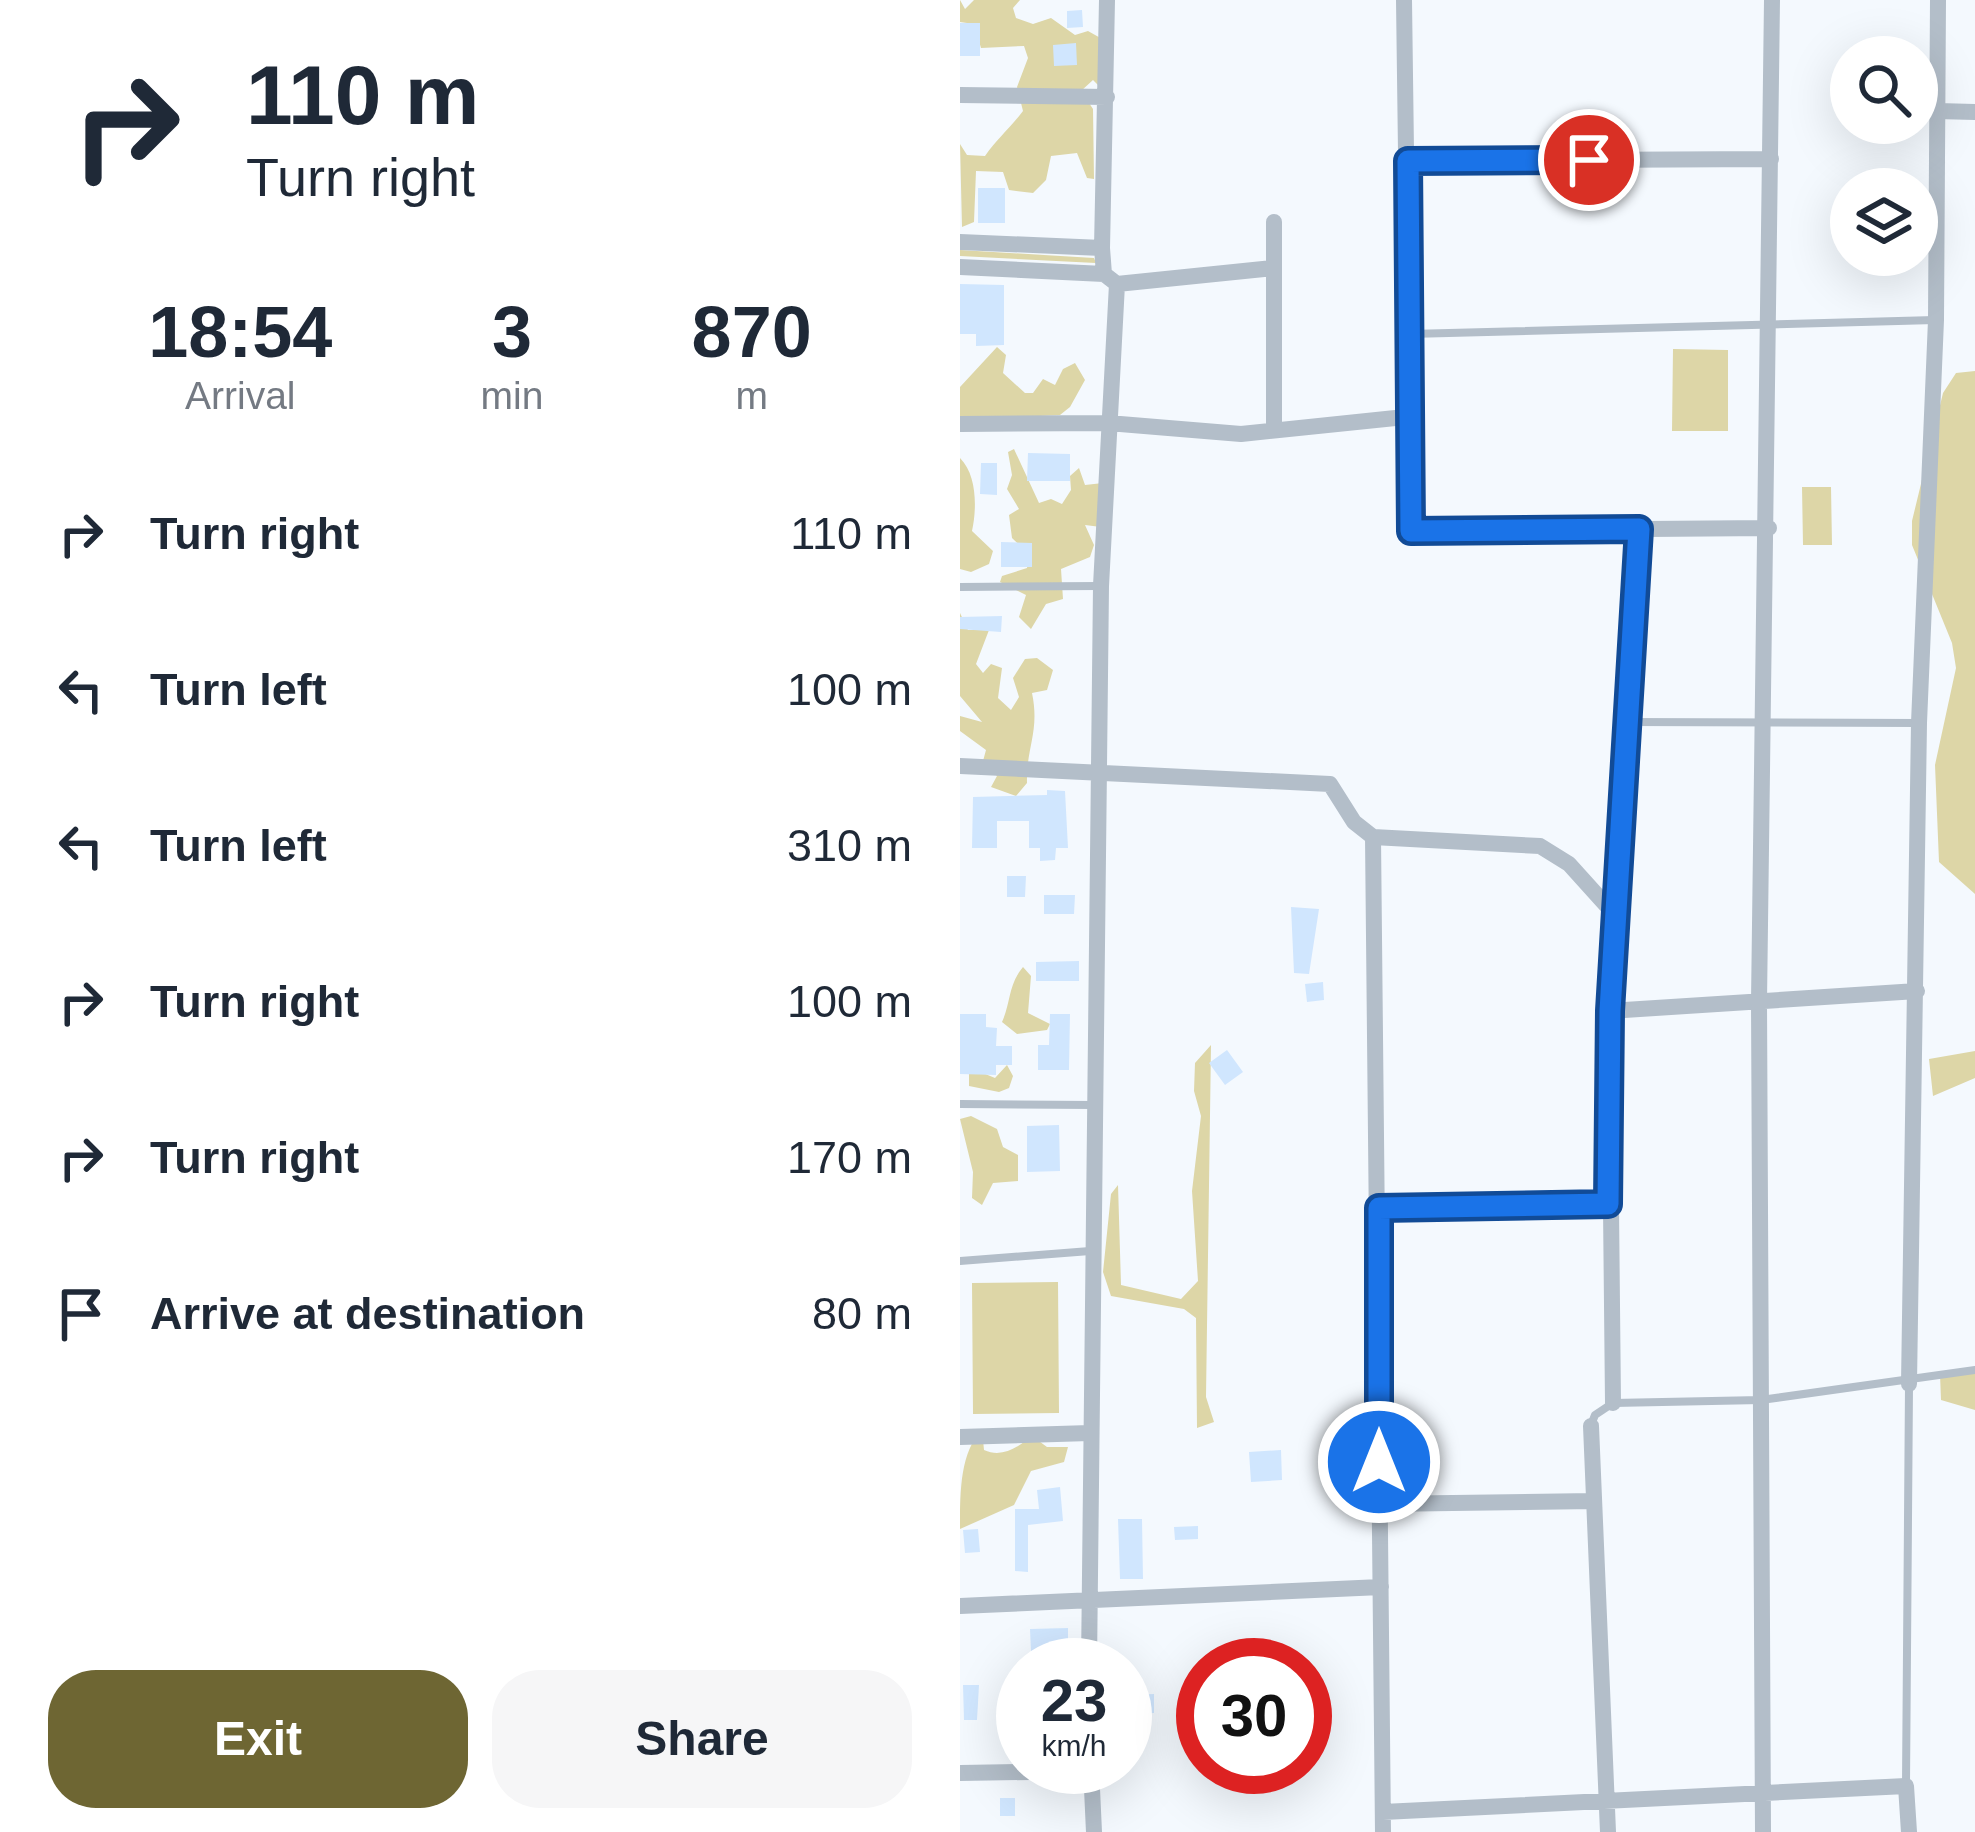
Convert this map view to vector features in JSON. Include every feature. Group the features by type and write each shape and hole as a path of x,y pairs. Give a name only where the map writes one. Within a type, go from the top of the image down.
{"street":[{"path":"1089,1638 1098,772 1110,279 1102,248 1107,0"},
{"path":"1404,0 1411,531 1769,528"},
{"path":"1763,1832 1760,1003 1772,0"},
{"path":"1938,0 1938,36"},
{"path":"960,95 1107,97"},
{"path":"1938,111 1975,112"},
{"path":"1909,1384 1919,723 1936,320 1937,144"},
{"path":"1408,161 1771,159"},
{"path":"1274,222 1274,430"},
{"path":"960,242 1102,248"},
{"path":"960,267 1110,279 1274,268"},
{"path":"960,424 1108,423 1241,434 1406,417"},
{"path":"1612,1402 1610,1011 1639,529"},
{"path":"960,766 1330,784 1354,822 1373,837 1540,846 1569,864 1615,915"},
{"path":"1373,837 1383,1832"},
{"path":"1610,1011 1917,991"},
{"path":"1379,1208 1608,1204"},
{"path":"1591,1426 1608,1832"},
{"path":"960,1437 1090,1433"},
{"path":"1380,1504 1594,1501"},
{"path":"960,1606 1088,1596 1381,1587"},
{"path":"960,1773 996,1772"},
{"path":"1384,1812 1906,1786 1909,1832"},
{"path":"1092,1794 1094,1832"}],"lane":[{"path":"1409,334 1936,320"},
{"path":"960,587 1101,586"},
{"path":"1627,722 1919,723"},
{"path":"960,1104 1094,1106"},
{"path":"960,1261 1092,1251"},
{"path":"1591,1426 1595,1415 1612,1402 1761,1400 1909,1384 1975,1370"},
{"path":"1906,1786 1909,1384"}],"shaded area":[{"path":"960,0 965,9 974,0 1020,0 1013,8 1016,18 1033,24 1051,18 1075,35 1088,31 1104,40 1098,85 1093,80 1081,91 1093,109 1094,179 1087,178 1077,153 1051,156 1046,180 1033,193 1009,190 1003,172 976,171 974,222 962,227 960,144 967,155 985,156 1023,111 1017,87 1028,58 1024,46 981,48 974,24 960,22"},
{"path":"960,250 1094,258 1096,263 960,256"},
{"path":"997,347 1006,355 1003,373 1025,393 1033,393 1043,379 1055,385 1063,369 1075,363 1085,380 1070,407 1060,415 960,420 960,387"},
{"path":"1673,349 1728,350 1728,431 1672,431"},
{"path":"1975,371 1975,894 1939,862 1935,765 1956,668 1952,643 1912,545 1912,521 1943,393 1956,373"},
{"path":"1014,449 1039,503 1051,499 1062,504 1071,490 1070,476 1079,468 1085,485 1103,483 1101,527 1085,525 1094,545 1090,557 1061,569 1063,599 1046,604 1031,629 1019,617 1026,595 1000,582 1002,576 1027,568 1029,554 1012,538 1009,515 1019,509 1007,489 1012,475 1008,452"},
{"path":"960,458 974,492 972,531 993,551 989,564 971,572 960,569"},
{"path":"1802,487 1831,487 1832,545 1803,545"},
{"path":"960,613 968,630 989,630 976,664 983,673 991,664 1002,668 998,698 1011,710 1019,697 1013,678 1025,659 1037,658 1053,670 1047,690 1032,693 1027,783 1016,796 991,787 997,776 983,761 986,750 960,731 960,716 982,722 960,696"},
{"path":"1023,967 1031,976 1028,1013 1050,1024 1047,1030 1017,1034 1002,1022"},
{"path":"1211,1045 1206,1397 1214,1422 1197,1428 1196,1318 1184,1309 1111,1296 1103,1272 1111,1194 1118,1185 1121,1285 1181,1299 1198,1281 1192,1191 1201,1116 1194,1091 1195,1063"},
{"path":"1975,1051 1975,1078 1933,1096 1929,1059"},
{"path":"969,1057 978,1071 995,1078 1007,1065 1013,1076 1009,1088 999,1092 969,1086"},
{"path":"971,1116 997,1129 1003,1147 1018,1155 1018,1181 993,1183 982,1205 972,1198 973,1172 960,1119"},
{"path":"1058,1282 1059,1413 973,1414 972,1283"},
{"path":"1975,1368 1975,1410 1941,1400 1940,1374"},
{"path":"982,1430 984,1450 991,1452 1009,1450 1032,1436 1047,1447 1068,1447 1064,1462 1031,1471 1014,1505 960,1529 965,1461"}],"building":[{"path":"1082,10 1083,27 1067,28 1067,11"},
{"path":"960,23 980,23 980,56 960,56"},
{"path":"1076,43 1077,65 1054,66 1053,45"},
{"path":"978,188 1005,188 1005,223 978,223"},
{"path":"960,284 1004,285 1004,345 976,346 976,334 960,334"},
{"path":"1028,453 1070,454 1070,481 1027,481"},
{"path":"981,463 997,463 997,495 980,494"},
{"path":"1001,542 1032,543 1032,567 1001,567"},
{"path":"1002,616 1001,632 960,629 960,617"},
{"path":"1047,790 1065,791 1068,848 1056,848 1055,860 1040,861 1040,848 1029,848 1029,821 997,821 997,848 972,848 973,797 1047,795"},
{"path":"1007,876 1026,876 1025,897 1007,897"},
{"path":"1044,895 1075,895 1074,914 1044,914"},
{"path":"1291,907 1319,909 1309,974 1294,973"},
{"path":"1079,961 1079,981 1036,981 1036,962"},
{"path":"1323,982 1324,1000 1307,1002 1305,984"},
{"path":"960,1014 986,1014 986,1027 997,1028 996,1046 1012,1046 1012,1065 996,1065 996,1075 960,1074"},
{"path":"1050,1014 1070,1014 1069,1070 1038,1070 1038,1045 1049,1045"},
{"path":"1227,1050 1243,1072 1225,1085 1209,1063"},
{"path":"1059,1125 1060,1171 1027,1172 1027,1126"},
{"path":"1281,1450 1282,1480 1251,1482 1249,1452"},
{"path":"1060,1487 1063,1521 1028,1525 1028,1572 1015,1571 1015,1509 1039,1509 1037,1490"},
{"path":"1118,1519 1142,1519 1143,1579 1120,1579"},
{"path":"1198,1526 1198,1539 1175,1540 1174,1527"},
{"path":"978,1529 980,1552 965,1553 963,1530"},
{"path":"1068,1628 1068,1638 1030,1638 1030,1629"},
{"path":"963,1685 979,1685 977,1720 964,1720"},
{"path":"1000,1798 1015,1798 1015,1816 1000,1816"}],"route":[{"path":"1379,1462 1379,1208 1608,1204 1610,1011 1639,529 1411,531 1406,417 1408,161 1589,160"}]}
